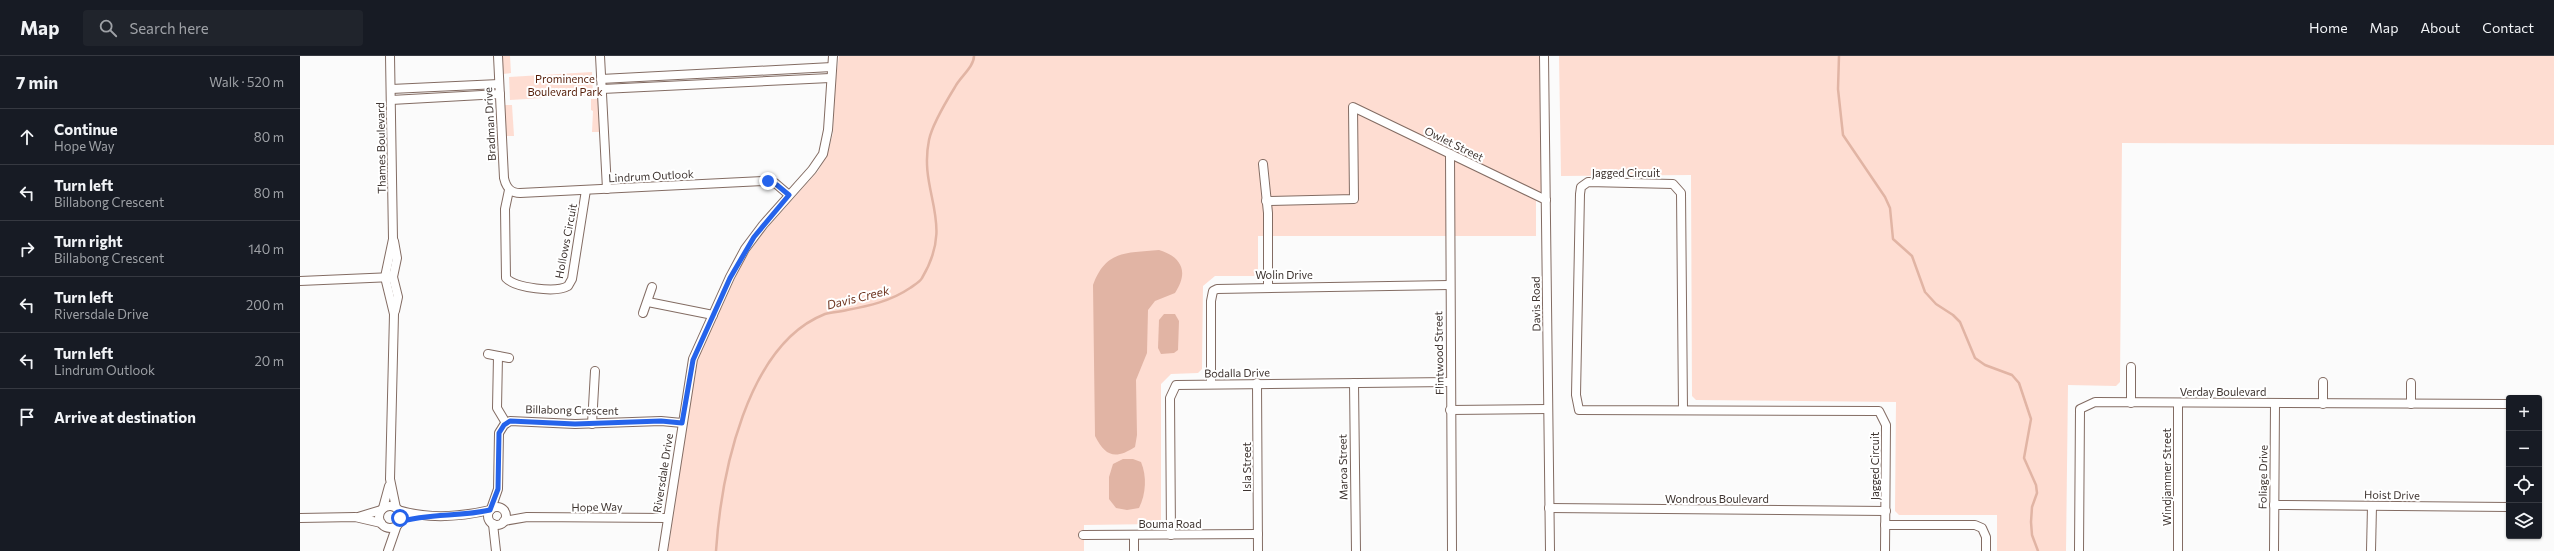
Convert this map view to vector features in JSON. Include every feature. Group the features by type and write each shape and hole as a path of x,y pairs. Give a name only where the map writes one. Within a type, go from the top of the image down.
{"street":[{"name":"Thames Boulevard","path":"389,277 397,258 393,239 390,56"},
{"name":"Bradman Drive","path":"498,56 504,178 509,190"},
{"path":"600,56 607,189"},
{"name":"Riversdale Drive","path":"663,551 691,365 745,249 789,195 812,170 826,145 832,56"},
{"name":"Davis Road","path":"1544,56 1550,551"},
{"path":"602,79 832,67"},
{"path":"757,71 757,81"},
{"path":"666,75 667,86"},
{"path":"602,89 830,78"},
{"path":"391,89 499,84"},
{"path":"391,100 500,94"},
{"name":"Owlet Street","path":"1266,201 1354,199 1353,107 1546,200"},
{"name":"Flintwood Street","path":"1450,154 1449,285 1452,551"},
{"path":"1263,164 1266,201 1268,287"},
{"name":"Lindrum Outlook","path":"509,190 520,194 768,181 777,185 789,195"},
{"name":"Jagged Circuit","path":"1683,410 1681,193 1673,184 1588,182 1581,187 1580,194 1576,395 1579,410 1880,411 1886,425 1885,551"},
{"name":"Hollows Circuit","path":"509,190 505,209 506,278 516,284 554,290 568,286 572,280 586,190"},
{"path":"300,281 389,277 398,297 394,314 390,479 379,516 388,551"},
{"name":"Wolin Drive","path":"1211,384 1211,301 1213,291 1224,287 1449,285"},
{"path":"643,313 652,287"},
{"path":"648,302 713,315"},
{"path":"488,354 509,358"},
{"path":"496,541 506,517 498,489 499,433 506,423 497,408 498,356"},
{"path":"2131,367 2131,403"},
{"path":"592,424 595,371"},
{"name":"Bodalla Drive","path":"1171,535 1170,393 1173,387 1179,384 1450,382"},
{"path":"2323,382 2323,404"},
{"name":"Isla Street","path":"1257,383 1258,551"},
{"name":"Maroa Street","path":"1354,383 1356,551"},
{"path":"2410,404 2411,383"},
{"name":"Verday Boulevard","path":"2079,551 2080,409 2095,402 2506,404"},
{"name":"Windjammer Street","path":"2178,403 2178,551"},
{"name":"Foliage Drive","path":"2274,551 2275,404"},
{"path":"1450,410 1548,409"},
{"name":"Billabong Crescent","path":"506,423 518,420 592,424 661,421 682,423"},
{"path":"388,551 400,516 390,479"},
{"path":"496,551 496,541 491,522 490,510 498,489"},
{"name":"Hoist Drive","path":"2274,505 2506,507"},
{"path":"355,517 391,506 424,516"},
{"path":"2371,551 2372,506"},
{"path":"300,518 355,517 381,523 388,527 424,516 466,515 498,507 504,510"},
{"name":"Wondrous Boulevard","path":"1549,508 1886,511"},
{"name":"Hope Way","path":"504,510 527,517"},
{"path":"466,515 491,522 503,522"},
{"name":"Hope Way","path":"503,522 527,517 667,518"},
{"path":"1885,525 1975,525 1982,528 1986,537 1986,551"},
{"name":"Bouma Road","path":"1083,535 1258,534"},
{"path":"1134,535 1134,551"}],"green space":[{"path":"502,56 510,56 511,73 503,74"},
{"path":"839,56 1544,56 1546,200 1536,195 1536,236 1258,236 1258,272 1254,276 1215,276 1203,286 1202,369 1198,373 1171,374 1161,384 1161,520 1157,524 1084,525 1084,551 668,551 696,362 743,261 764,231 818,171 827,155 833,133 834,91"},
{"path":"1559,56 2554,56 2554,145 2122,143 2120,382 2116,386 2068,385 2066,551 1997,551 1997,515 1899,515 1895,511 1896,402 1696,400 1692,396 1691,175 1561,176"},
{"name":"Prominence Boulevard Park","path":"592,72 593,95 510,100 509,77"},
{"path":"591,99 598,99 600,132 592,132 593,111 591,110"},
{"path":"504,105 512,105 514,136 506,136"}],"shaded area":[{"path":"1159,250 1167,253 1178,261 1181,266 1182,278 1175,293 1155,301 1148,310 1147,353 1136,380 1137,435 1135,447 1122,454 1111,454 1103,448 1095,436 1093,285 1104,265 1111,259 1127,253"},
{"path":"1164,314 1175,314 1179,321 1178,350 1174,353 1161,354 1158,348 1159,320"},
{"path":"1123,459 1133,459 1141,462 1143,467 1145,485 1139,508 1127,510 1116,508 1109,499 1109,477 1113,464"}],"waterway":[{"name":"Davis Creek","path":"716,551 724,487 732,451 743,416 757,383 775,354 798,330 825,314 863,307 888,300 903,293 922,278 932,258 936,240 936,224 928,176 927,159 929,140 933,127 940,113 957,83 972,64 974,56"},
{"path":"1839,56 1838,89 1843,135 1885,197 1890,208 1893,239 1912,256 1925,292 1936,304 1953,315 1960,322 1975,358 1985,365 2012,375 2019,383 2031,419 2024,458 2036,485 2037,493 2032,507 2031,522 2032,535 2038,551"}],"route":[{"path":"400,518 399,522 424,516 466,515 490,510 494,503 498,489 499,433 502,427 510,421 518,420 575,424 661,421 682,423 691,365 697,348 736,264 763,225 789,195 777,185 768,181"}]}
